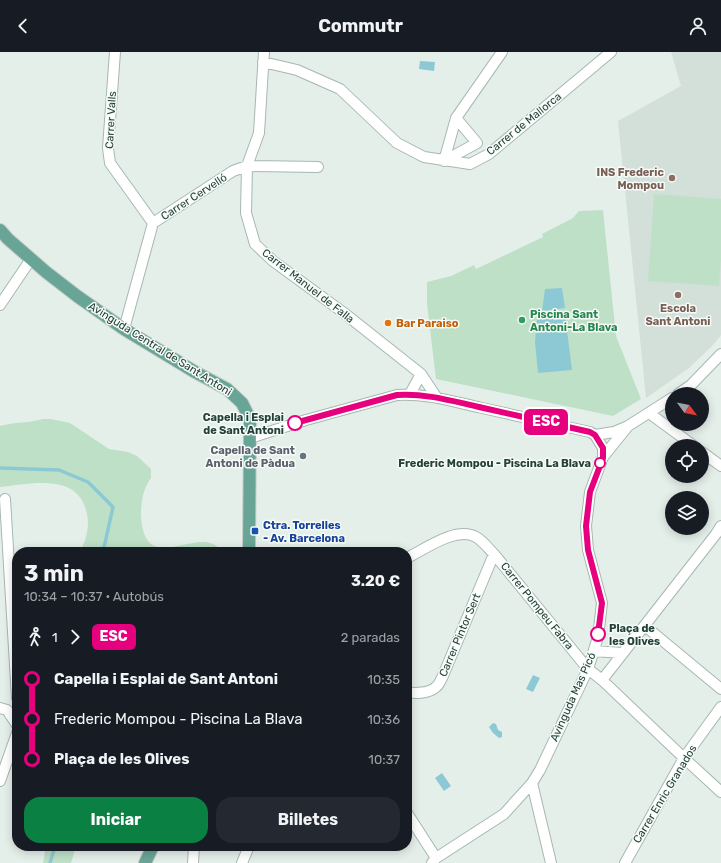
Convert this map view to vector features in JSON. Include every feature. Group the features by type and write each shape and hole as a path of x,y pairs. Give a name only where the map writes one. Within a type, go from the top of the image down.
{"main road":[{"name":"Avinguda Central de Sant Antoni","path":"0,230 31,259 77,296 124,329 195,372 227,389 242,403 250,419 249,547"},
{"path":"145,863 151,851"}],"street":[{"name":"Carrer Valls","path":"115,52 108,148 110,163 153,223"},
{"path":"444,161 456,118 502,52"},
{"name":"Carrer de Mallorca","path":"263,57 340,89 397,143 424,157 470,164 489,154 611,52"},
{"name":"Carrer Manuel de Falla","path":"263,57 259,133 247,166 246,213 255,244 273,261 344,313 421,374 437,398"},
{"path":"444,161 477,143 456,118"},
{"name":"Carrer Cervelló","path":"124,329 153,223 234,171 247,166"},
{"path":"247,166 318,167"},
{"path":"0,305 31,259"},
{"path":"688,387 721,354"},
{"path":"410,394 421,374"},
{"path":"250,438 314,418 397,395 410,394 437,398 590,432 595,435 603,448 603,458"},
{"name":"Avinguda Mas Picó","path":"595,435 614,432 628,426 665,403"},
{"path":"649,413 684,439"},
{"name":"Avinguda Mas Picó","path":"434,861 504,814 532,783 540,770 588,669 598,637 602,603 588,550 586,526 590,492 603,458 628,426"},
{"path":"709,457 721,466"},
{"path":"5,499 12,615"},
{"path":"602,680 721,526"},
{"name":"Carrer Pompeu Fabra","path":"412,555 451,535 474,536 494,554 588,669 602,680 721,792"},
{"name":"Carrer Pintor Sert","path":"412,693 425,692 436,688 442,678 494,554"},
{"path":"645,626 721,689"},
{"path":"594,651 622,654"},
{"name":"Carrer Enric Granados","path":"625,863 684,758 721,707"},
{"path":"0,708 7,710 12,718"},
{"path":"0,781 12,747"},
{"path":"532,783 551,863"},
{"path":"412,822 434,861"},
{"path":"193,863 194,851"},
{"path":"242,863 247,851"}],"shaded area":[{"path":"671,52 721,52 721,335 714,344 689,368 646,398 618,121 681,86"}],"green space":[{"path":"654,194 721,199 721,260 719,286 648,281"},
{"name":"Piscina Sant Antoni-La Blava","path":"603,210 616,336 641,399 613,416 436,379 427,304 427,282 451,276 474,265 476,269 543,237 542,234 573,218 579,211"},
{"path":"51,419 70,423 109,449 128,452 137,456 151,469 151,478 146,487 141,505 141,515 145,535 152,545 159,547 82,547 88,525 87,513 79,496 71,489 48,483 0,487 0,426"},
{"path":"201,542 213,544 216,547 175,547"},
{"path":"45,851 75,851 71,863 43,863"}],"water":[{"path":"420,61 435,62 434,71 419,69"},
{"path":"562,288 565,308 542,311 545,289"},
{"path":"565,315 572,370 538,373 535,342 537,318"},
{"path":"533,675 540,678 533,692 526,689"},
{"path":"493,723 496,724 498,730 502,732 502,737 499,738 489,727"},
{"path":"442,773 451,786 444,791 435,778"}],"waterway":[{"path":"0,468 59,470 88,482 113,507 104,547"},
{"path":"50,863 54,851"}],"bus line":[{"name":"ESC","path":"295,423 397,395 410,394 452,401 558,424 590,432 595,435 603,448 603,458 599,465 590,492 586,526 588,550 602,603 598,634"}],"place":[{"name":"INS Frederic Mompou","path":"672,178"},
{"name":"Escola Sant Antoni","path":"678,295"},
{"name":"Piscina Sant Antoni-La Blava","path":"522,320"},
{"name":"Bar Paraiso","path":"388,323"},
{"name":"Capella i Esplai de Sant Antoni","path":"295,423"},
{"name":"Capella de Sant Antoni de Pàdua","path":"303,456"},
{"name":"Frederic Mompou - Piscina La Blava","path":"600,463"},
{"name":"Ctra. Torrelles - Av. Barcelona","path":"255,531"},
{"name":"Plaça de les Olives","path":"598,634"}]}
